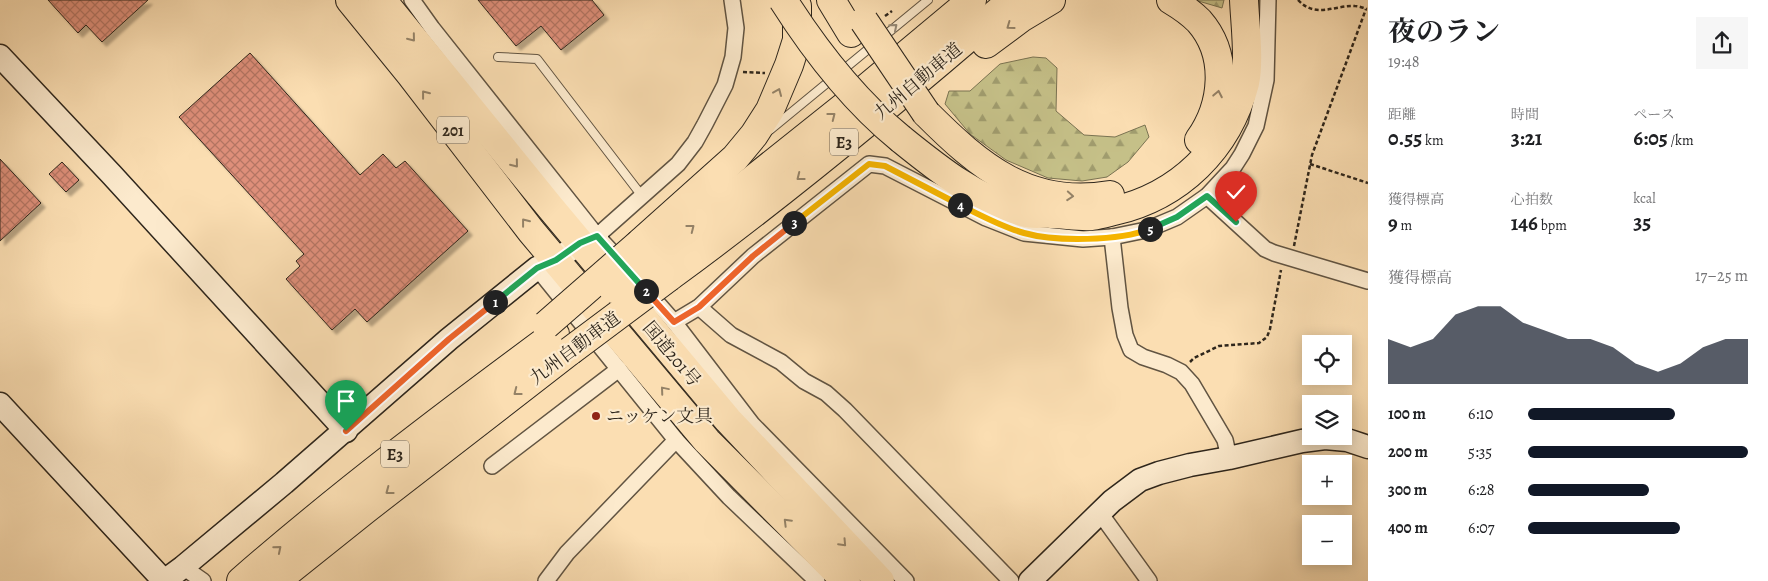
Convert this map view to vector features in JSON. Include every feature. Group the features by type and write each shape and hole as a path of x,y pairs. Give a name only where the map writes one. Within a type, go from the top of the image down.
{"highway":[{"name":"国道201号","path":"350,0 532,231 547,264 707,441 846,581"},
{"name":"国道201号","path":"382,0 589,239 728,420 880,581"},
{"path":"782,0 808,40 840,80 876,118 914,125 1020,186 1068,197 1096,197 1138,187 1160,176 1179,163 1195,146 1205,131 1213,115 1219,95 1221,78 1218,62 1208,34 1199,22 1184,8 1171,0"},
{"path":"557,337 654,260 754,135 770,110 789,65 797,40 798,10 795,0"},
{"path":"831,0 855,18 914,125 942,154 992,188 1050,214 1093,216 1126,208 1173,187 1202,163 1222,136 1238,106 1245,81 1244,0"},
{"name":"九州自動車道","path":"241,581 427,429 557,337 654,260 838,112 972,0"},
{"name":"九州自動車道","path":"654,260 733,230 834,151 1012,0"},
{"path":"834,151 1021,18 1050,0"},
{"name":"九州自動車道","path":"276,581 366,509 557,337"}],"street":[{"path":"412,0 589,239 674,322 752,424 906,581"},
{"path":"0,404 164,581 346,431 449,339 547,264 589,239 678,164 705,124 725,84 733,57 736,28 732,0"},
{"path":"674,322 699,307 753,256 869,164 885,166 986,218 1024,233 1083,239 1112,237 1146,230 1177,217 1207,196 1233,168 1256,126 1266,80 1268,0"},
{"path":"0,56 112,174 346,431"},
{"path":"1207,196 1265,249 1288,258 1368,281"},
{"path":"1112,237 1120,308 1125,335 1131,350 1142,357 1166,364 1181,372 1192,384 1225,440 1229,458"},
{"path":"547,264 619,369 676,440 729,497 817,581"},
{"path":"699,307 731,335 782,362 804,381 826,393 845,410 1011,581"},
{"path":"492,466 619,369"},
{"path":"1030,581 1112,500 1140,480 1190,465 1229,458 1281,445 1325,438 1347,440 1368,447"},
{"path":"546,581 567,553 676,440"},
{"path":"1100,513 1144,579"},
{"path":"183,567 203,581"}],"lane":[{"path":"735,158 928,0"},
{"path":"498,57 537,59 642,196"}],"path":[{"path":"1181,372 1194,358 1219,346 1259,343 1267,337 1270,329 1312,156 1367,9 1356,6 1317,11 1305,7 1298,0"},
{"path":"1310,164 1368,182"}],"green space":[{"path":"1195,0 1224,0 1222,8"},
{"path":"1033,57 1046,58 1057,68 1056,111 1084,135 1115,137 1145,125 1149,137 1128,162 1107,177 1082,181 1048,178 1006,160 970,134 945,104 949,91 970,91 1000,64"}],"building":[{"path":"48,0 148,0 102,42 86,25 78,33"},
{"path":"478,0 592,0 604,15 561,50 541,26 516,46"},
{"path":"250,53 360,175 383,154 396,168 405,161 468,231 367,322 355,309 332,330 286,279 300,266 296,261 304,254 179,117"},
{"path":"0,159 41,203 0,241"},
{"path":"62,162 79,180 66,192 49,174"}],"place":[{"name":"ニッケン文具","path":"596,416"}],"route":[{"path":"346,431 449,339 537,268 556,260 580,243 597,236 674,322 699,307 753,256 869,164 885,166 986,218 1024,233 1083,239 1112,237 1146,230 1177,217 1207,196 1236,222"}]}
